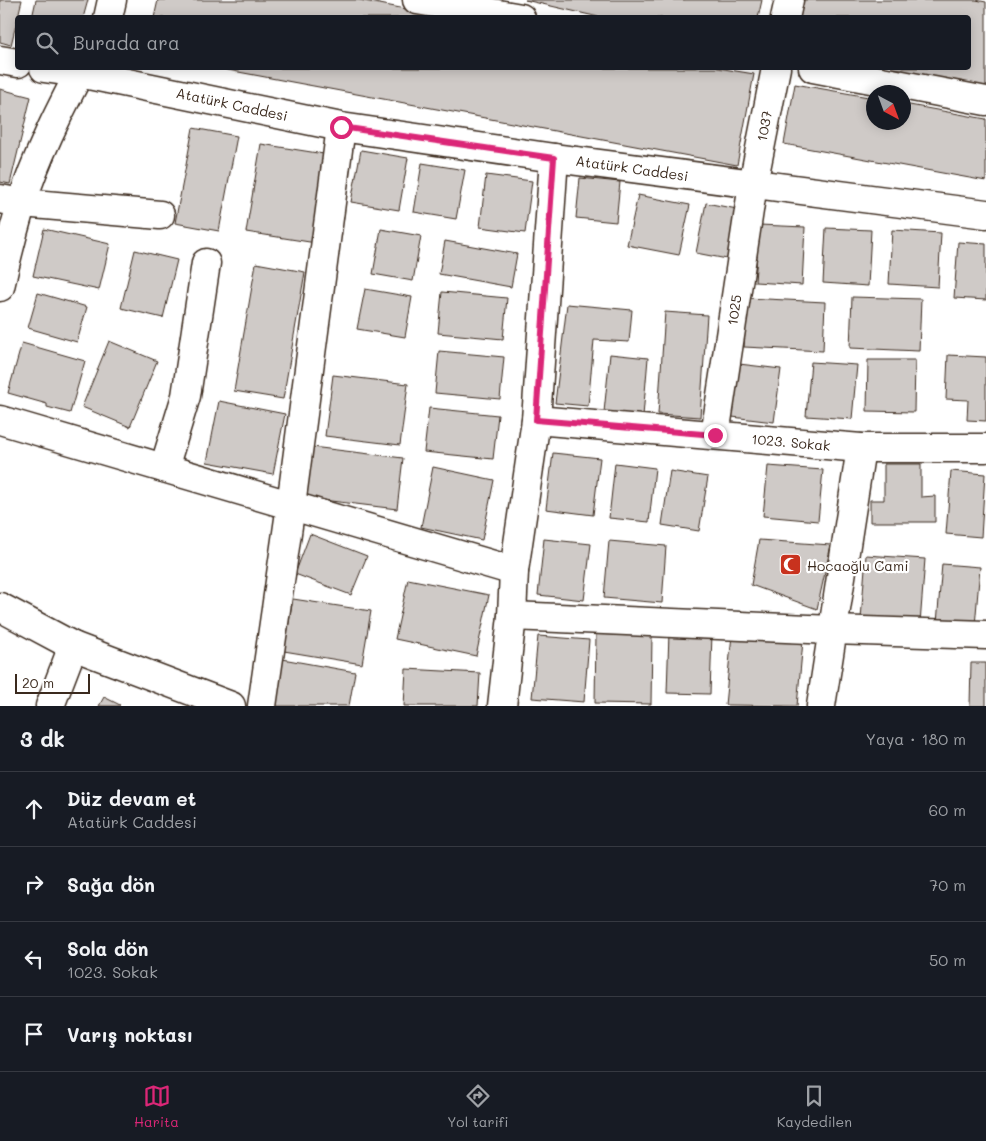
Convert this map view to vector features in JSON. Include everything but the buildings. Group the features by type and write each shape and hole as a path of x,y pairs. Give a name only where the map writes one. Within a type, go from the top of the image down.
{"street":[{"path":"109,15 112,0"},
{"path":"417,0 504,15"},
{"path":"786,15 789,0"},
{"path":"0,60 15,62"},
{"path":"0,287 11,201 46,141 80,70"},
{"name":"Atatürk Caddesi","path":"80,70 341,127 554,158 986,214"},
{"name":"1037","path":"753,184 776,70"},
{"path":"823,70 986,101"},
{"path":"262,706 291,505 341,127"},
{"path":"502,706 512,616 514,571 536,420 554,158"},
{"name":"1025","path":"715,435 753,184"},
{"path":"11,201 160,215"},
{"path":"164,468 186,396 206,263"},
{"path":"0,420 514,571"},
{"name":"1023. Sokak","path":"536,420 861,448 986,448"},
{"path":"821,706 861,448"},
{"path":"0,607 73,646 231,706"},
{"path":"512,616 986,635"},
{"path":"50,706 73,646"}],"place":[{"name":"Hocaoğlu Cami","path":"791,565"}],"route":[{"path":"341,127 554,158 536,420 715,435"}]}
